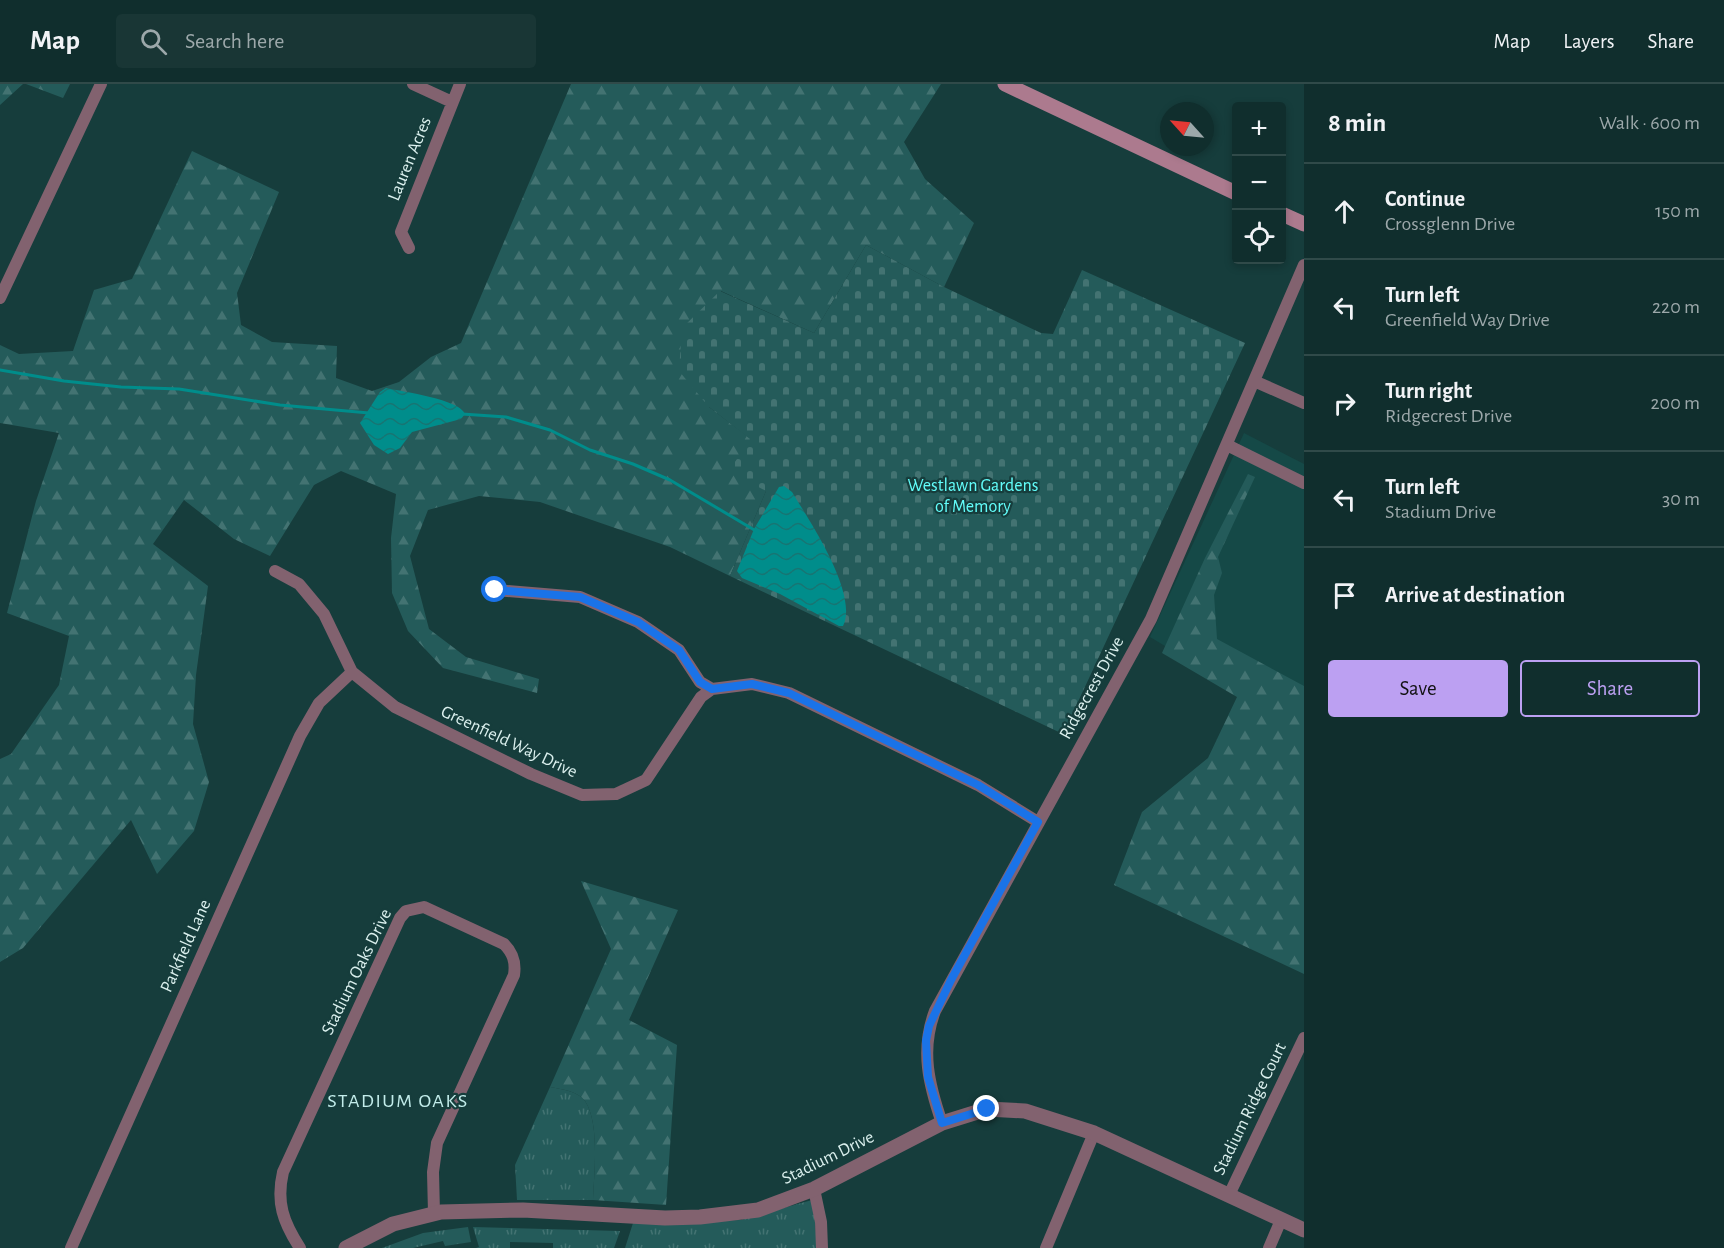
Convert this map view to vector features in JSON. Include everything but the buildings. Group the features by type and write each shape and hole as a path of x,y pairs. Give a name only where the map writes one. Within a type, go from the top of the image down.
{"main road":[{"path":"1005,84 1232,191"},
{"path":"1286,216 1304,224"}],"street":[{"path":"0,298 102,84"},
{"path":"413,84 452,102"},
{"name":"Lauren Acres","path":"409,248 401,232 460,84"},
{"name":"Ridgecrest Drive","path":"942,1123 928,1077 926,1041 929,1026 951,980 1150,619 1304,265"},
{"path":"1254,381 1304,403"},
{"path":"1227,445 1304,483"},
{"name":"Greenfield Way Drive","path":"275,571 299,584 324,614 352,672 395,707 531,774 582,795 616,794 646,780 701,697 712,689"},
{"path":"495,590 580,597 638,622 679,650 700,682 712,689 752,684 789,693 978,785 1038,822"},
{"name":"Parkfield Lane","path":"71,1248 300,736 319,704 352,672"},
{"name":"Stadium Oaks Drive","path":"300,1248 282,1215 279,1187 283,1172 399,918 406,911 424,907 504,944 510,950 516,967 437,1143 433,1172 434,1213"},
{"name":"Stadium Ridge Court","path":"1229,1195 1304,1038"},
{"name":"Stadium Drive","path":"346,1248 393,1224 434,1213 523,1210 665,1218 700,1217 758,1210 814,1189 942,1123 987,1109 1010,1109 1038,1115 1094,1133 1304,1230"},
{"path":"1046,1248 1094,1133"},
{"path":"814,1189 821,1222 822,1248"},
{"path":"1269,1248 1281,1220"}],"shaded area":[{"path":"1244,433 1304,464 1304,718 1256,701 1150,637"}],"green space":[{"path":"0,84 23,84 0,105"},
{"path":"26,84 70,84 63,98"},
{"path":"571,84 941,84 904,142 925,179 974,223 944,287 866,245 814,333 721,291 709,407 751,439 766,491 730,576 670,547 540,502 479,496 428,510 410,556 429,629 466,657 539,679 537,693 443,668 408,631 392,593 391,538 396,494 341,471 314,485 270,556 234,539 184,500 153,544 208,586 196,675 193,724 209,782 194,831 157,874 131,820 23,948 0,962 0,759 11,754 59,685 69,636 7,613 36,501 59,433 0,423 0,345 19,354 73,351 94,290 132,279 192,151 279,192 237,293 241,325 272,342 337,346 336,378 372,391 399,382 431,357 461,343"},
{"name":"Westlawn Gardens of Memory","path":"866,245 944,287 1041,333 1053,334 1082,270 1245,343 1063,734 730,576 766,491 729,471 750,439 709,407 679,371 682,328 720,291 814,333"},
{"path":"1248,474 1255,477 1218,557 1222,573 1214,595 1217,639 1304,686 1304,974 1114,885 1142,812 1208,758 1237,697 1162,653 1205,558"},
{"path":"581,881 678,910 629,1020 677,1045 666,1205 593,1200 595,1149 590,1111 585,1101 578,1095 550,1087 611,949"},
{"path":"550,1087 578,1095 585,1101 590,1111 595,1149 593,1200 517,1200 515,1165"},
{"path":"812,1200 817,1248 625,1248 633,1223 741,1220"},
{"path":"468,1227 471,1242 445,1246 443,1241 413,1248 382,1248 423,1233"},
{"path":"473,1227 620,1231 614,1248 553,1248 553,1243 510,1242 510,1248 476,1248 479,1247"}],"water":[{"path":"386,388 442,400 453,404 465,414 461,419 412,432 400,448 388,454 374,445 360,423 380,392"},
{"path":"784,486 792,492 830,558 844,596 846,612 843,626 839,626 780,594 742,578 737,571 754,529 779,487"}],"waterway":[{"path":"0,370 64,381 121,387 179,389 280,405 369,413"},
{"path":"462,414 506,417 550,430 590,450 633,464 670,480 756,531"}],"district":[{"name":"STADIUM OAKS","path":"398,1101"}],"route":[{"path":"495,590 580,597 638,622 679,650 700,682 712,689 752,684 789,693 978,785 1038,822 935,1011 926,1041 928,1077 942,1123 987,1109"}]}
